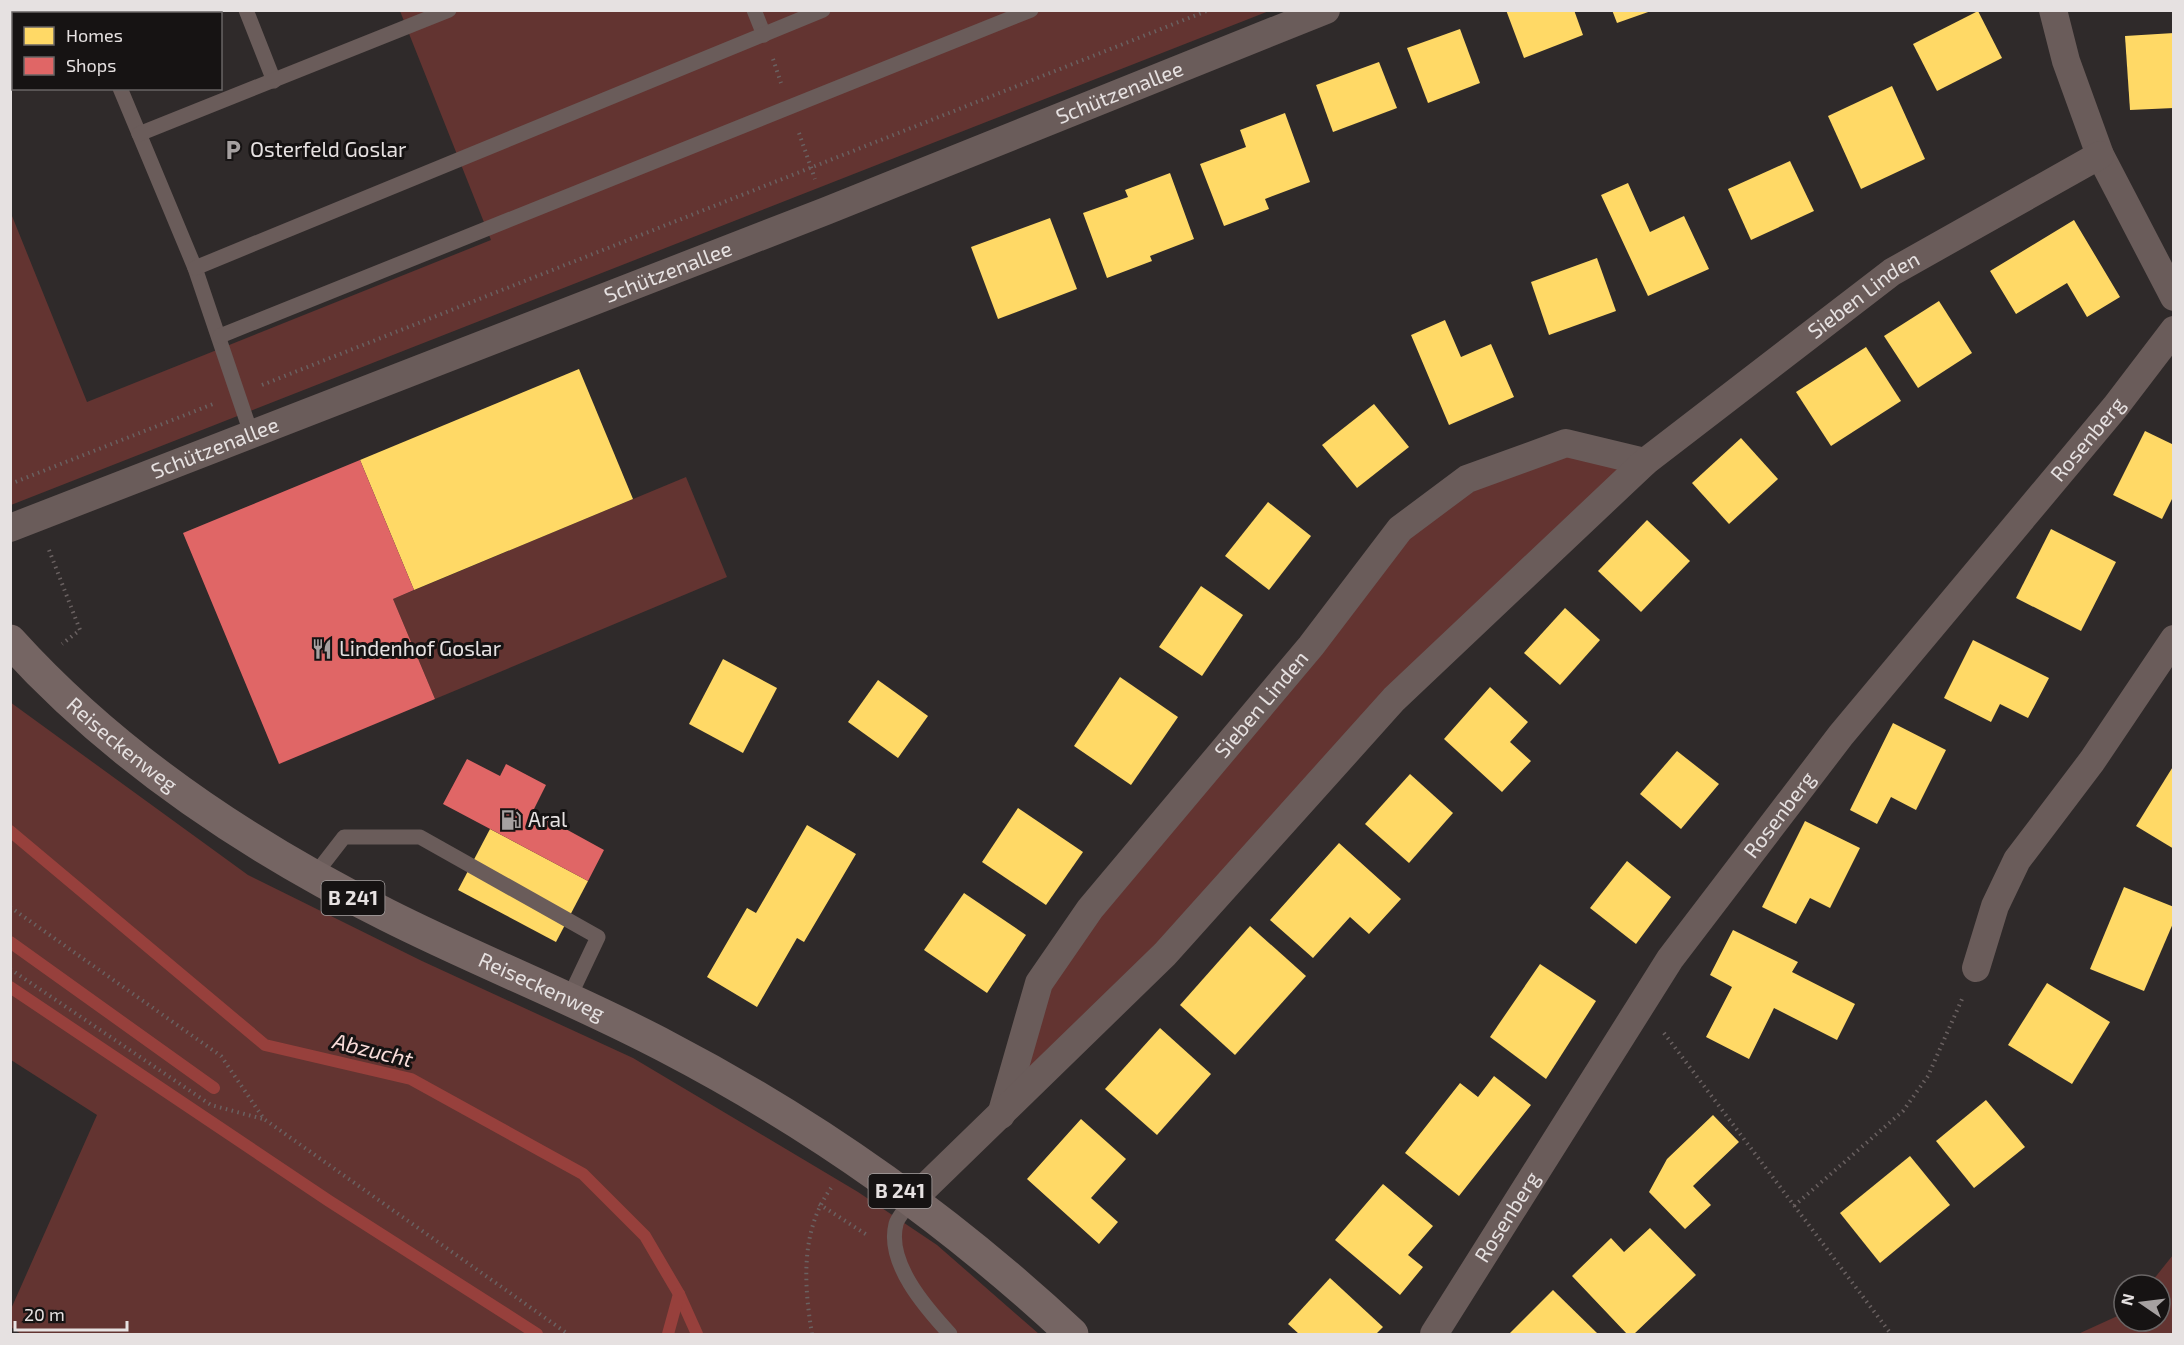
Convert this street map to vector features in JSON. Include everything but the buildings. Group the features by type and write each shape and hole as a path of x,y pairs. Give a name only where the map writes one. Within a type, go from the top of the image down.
{"main road":[{"name":"Reiseckenweg","path":"10,641 91,722 201,807 313,877 463,951 569,998 711,1070 852,1158 912,1200 999,1270 1072,1335"}],"street":[{"name":"Schützenallee","path":"10,528 859,198 1326,10"},
{"path":"2053,10 2066,61 2100,155 2174,297"},
{"name":"Sieben Linden","path":"912,1200 1000,1117 1165,954 1394,699 1645,462 1892,272 2100,155"},
{"name":"Rosenberg","path":"1434,1335 1670,959 1841,735 2116,406 2174,330"},
{"name":"Sieben Linden","path":"1000,1117 1039,983 1045,974 1090,909 1311,646 1400,529 1467,479 1566,443 1645,462"},
{"path":"1976,968 1995,906 2016,860 2092,761 2174,639"}],"lane":[{"path":"246,10 274,81"},
{"path":"139,134 449,10"},
{"path":"754,10 764,35"},
{"path":"195,268 823,10"},
{"path":"220,336 1031,10"},
{"path":"121,90 195,268 220,336 250,433"},
{"path":"313,877 344,837 420,837 598,937 569,998"},
{"path":"912,1200 896,1223 895,1252 922,1305 951,1335"}],"path":[{"path":"10,484 1209,10"},
{"path":"33,665 80,630 48,550 70,540 56,510"},
{"path":"10,906 221,1056 264,1119 568,1335"},
{"path":"1794,1206 1903,1111 1928,1076 1976,968"},
{"path":"10,969 211,1105 264,1119"},
{"path":"1643,1002 1686,1066 1892,1335"},
{"path":"812,1335 805,1273 810,1230 819,1204 852,1158"},
{"path":"819,1204 895,1252"}],"shaded area":[{"path":"400,11 1269,11 11,505 10,211 87,402 491,240"},
{"path":"1566,443 1645,462 1000,1117 1039,983 1400,529"},
{"path":"686,477 727,577 435,699 393,599"},
{"path":"10,702 248,875 422,961 633,1058 858,1192 937,1245 1039,1334 21,1334 11,1327 11,1309 97,1115 11,1060"},
{"path":"2173,1255 2173,1334 2078,1334 2112,1318 2112,1333 2172,1333 2172,1273 2159,1273"}],"waterway":[{"name":"Abzucht","path":"10,831 265,1045 411,1079 583,1174 645,1236 679,1294 697,1334"},
{"path":"10,942 214,1088"},
{"path":"10,987 329,1201 537,1334"},
{"path":"668,1334 679,1294"}],"place":[{"name":"Osterfeld Goslar","path":"233,150"},
{"name":"Lindenhof Goslar","path":"322,649"},
{"name":"Aral","path":"511,820"}]}
